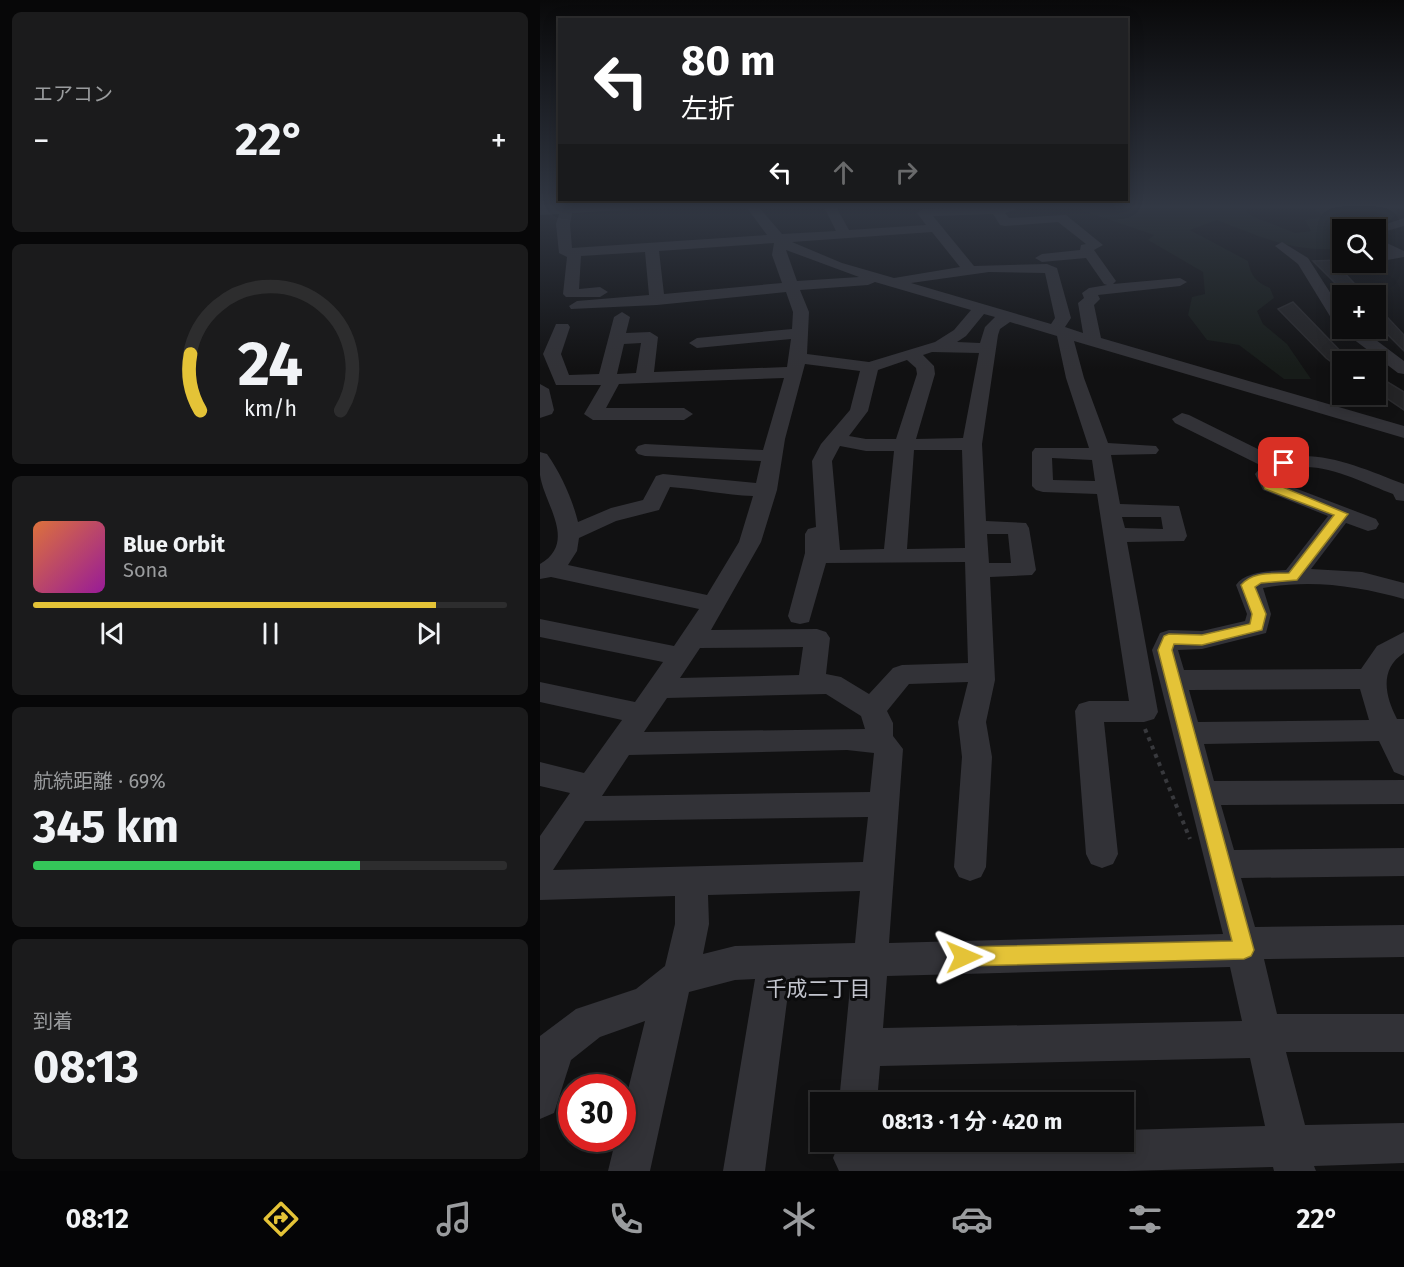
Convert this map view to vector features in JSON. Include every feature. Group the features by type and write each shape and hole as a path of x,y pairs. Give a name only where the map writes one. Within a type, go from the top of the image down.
{"street":[{"path":"573,260 572,282 601,286"},
{"path":"654,260 660,307"},
{"path":"540,862 687,648 750,542 766,490 798,351 801,312 781,260"},
{"path":"823,260 837,266 1404,432"},
{"path":"962,260 970,270"},
{"path":"1095,260 1109,281"},
{"path":"1301,260 1332,307"},
{"path":"540,335 578,324 622,317 660,307 791,287 885,280 999,267 1047,268 1052,271 1063,318 1061,331 1067,354 1100,452 1144,712 1089,711 1102,854"},
{"path":"1109,281 1178,281 1093,292 1085,284 1109,281"},
{"path":"1093,292 1092,299 1086,303 1093,340"},
{"path":"577,306 660,307"},
{"path":"939,347 960,333 977,313"},
{"path":"970,867 977,757 972,722 982,672 972,444 993,327 1008,315"},
{"path":"622,317 609,379 610,387 593,414 684,414"},
{"path":"578,324 552,354 562,381 644,378 798,351"},
{"path":"616,339 650,337 644,378"},
{"path":"1364,339 1404,369"},
{"path":"697,343 798,351 870,367 909,353 939,347 988,348"},
{"path":"737,348 798,351"},
{"path":"896,556 904,445 926,374 925,366 909,353"},
{"path":"870,367 859,411 828,448 822,460 829,557 896,556 977,562 1024,570 1018,528 975,527"},
{"path":"540,389 545,410 540,412"},
{"path":"1351,416 1366,410 1404,421"},
{"path":"1182,419 1277,465"},
{"path":"837,439 866,445 972,444"},
{"path":"645,450 772,456"},
{"path":"1114,535 1176,536 1171,512 1042,486 1042,452 1149,450"},
{"path":"540,458 558,489 569,535 563,558 545,570"},
{"path":"801,616 817,553 811,473 813,461 822,460"},
{"path":"1368,524 1270,486 1265,474 1277,465 1299,460 1312,461 1400,490 1404,495"},
{"path":"569,535 597,520 632,507 651,505 663,480 725,486 728,489 766,490"},
{"path":"1293,577 1341,514"},
{"path":"545,570 714,604"},
{"path":"1292,1159 1243,946 1165,650 1169,639 1202,640 1257,627 1259,614 1248,585 1257,579 1293,577 1372,581 1404,591"},
{"path":"540,628 687,648 817,638 811,684"},
{"path":"1404,641 1390,648 1376,660 1371,679 1374,696 1397,730 1404,764"},
{"path":"872,709 902,675 982,672"},
{"path":"1173,680 1371,679"},
{"path":"660,688 831,684 872,709 879,723 879,741"},
{"path":"540,692 642,714"},
{"path":"1187,733 1397,730"},
{"path":"621,744 847,739 879,741 889,749 859,1092"},
{"path":"540,774 584,798 885,804"},
{"path":"1203,793 1404,792"},
{"path":"1221,864 1404,862"},
{"path":"540,885 878,876"},
{"path":"629,1171 692,924 691,881"},
{"path":"540,1099 548,1052 589,1022 646,1003 677,979 735,963 1404,941"},
{"path":"744,1171 775,962"},
{"path":"863,1047 1404,1033"},
{"path":"854,1157 1292,1159 1404,1143"}],"path":[{"path":"1142,712 1144,728 1194,849"}],"shaded area":[{"path":"1182,260 1248,261 1255,278 1270,288 1274,298 1257,311 1263,324 1287,344 1311,379 1284,379 1239,345 1207,340 1188,315 1192,297 1205,294 1203,272"}],"building":[{"path":"1332,260 1332,273 1345,273 1356,285 1337,285 1313,261"},
{"path":"1293,302 1340,351 1332,351 1332,362 1326,358 1278,309"},
{"path":"1386,316 1404,335 1404,351 1386,333"},
{"path":"1386,381 1404,392 1404,410 1386,398"}],"district":[{"name":"千成二丁目","path":"818,989"}],"route":[{"path":"964,957 1244,950 1165,650 1169,639 1202,640 1257,627 1259,614 1248,585 1257,579 1293,577 1341,514 1270,486 1265,474 1270,468 1284,463"}]}
